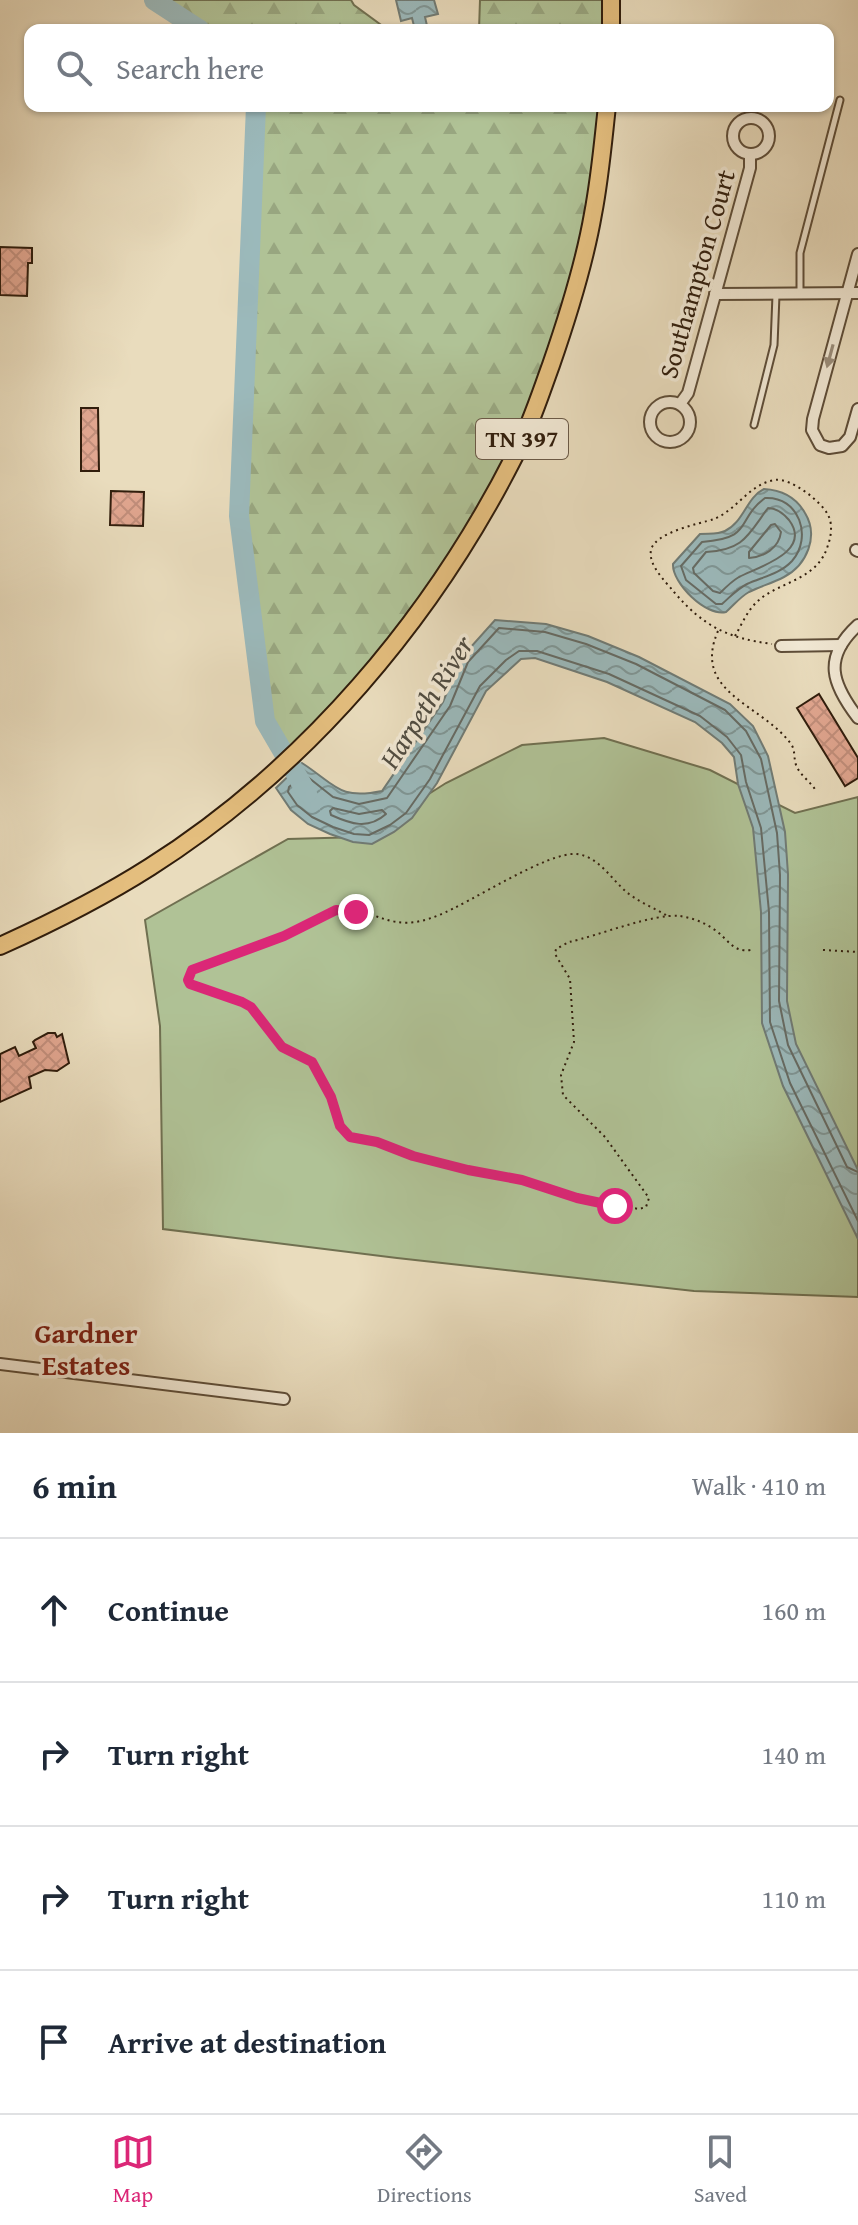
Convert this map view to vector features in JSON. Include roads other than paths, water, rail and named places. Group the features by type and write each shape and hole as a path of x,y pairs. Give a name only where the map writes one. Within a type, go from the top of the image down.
{"main road":[{"path":"611,0 611,24"},
{"name":"TN 397","path":"0,946 68,913 150,867 203,830 327,721 384,658 420,610 454,560 516,454 547,376 581,268 593,214 606,112"}],"street":[{"name":"Southampton Court","path":"680,404 688,393 750,168 750,154"},
{"path":"858,254 853,293 813,419 812,430 820,445 829,448 842,446 850,437 858,409"},
{"path":"715,294 853,293"},
{"path":"858,625 841,645 833,669 839,691 858,718"},
{"path":"781,646 841,645"},
{"path":"0,1364 284,1399"}],"lane":[{"path":"800,293 800,253 840,100"},
{"path":"754,425 774,345 776,295"}],"water":[{"path":"396,0 434,0 438,14 425,17 427,24 414,24 412,18 401,21"},
{"path":"764,489 788,495 801,507 811,531 804,558 792,572 749,592 726,612 709,609 684,589 673,564 700,534 719,533 731,527 753,498"},
{"path":"495,620 546,624 588,636 639,657 730,704 753,726 768,756 785,832 788,874 787,1001 796,1044 858,1170 858,1239 783,1086 762,1023 761,912 753,828 738,784 734,757 722,743 695,722 607,682 535,658 521,659 486,691 437,783 412,818 372,844 353,842 308,824 291,810 276,788 302,763 346,792 382,791 443,702 461,658"}],"waterway":[{"name":"Harpeth River","path":"154,0 191,24"},
{"name":"Harpeth River","path":"256,112 239,516 265,721 307,793"}],"district":[{"name":"Gardner Estates","path":"86,1349"}]}
